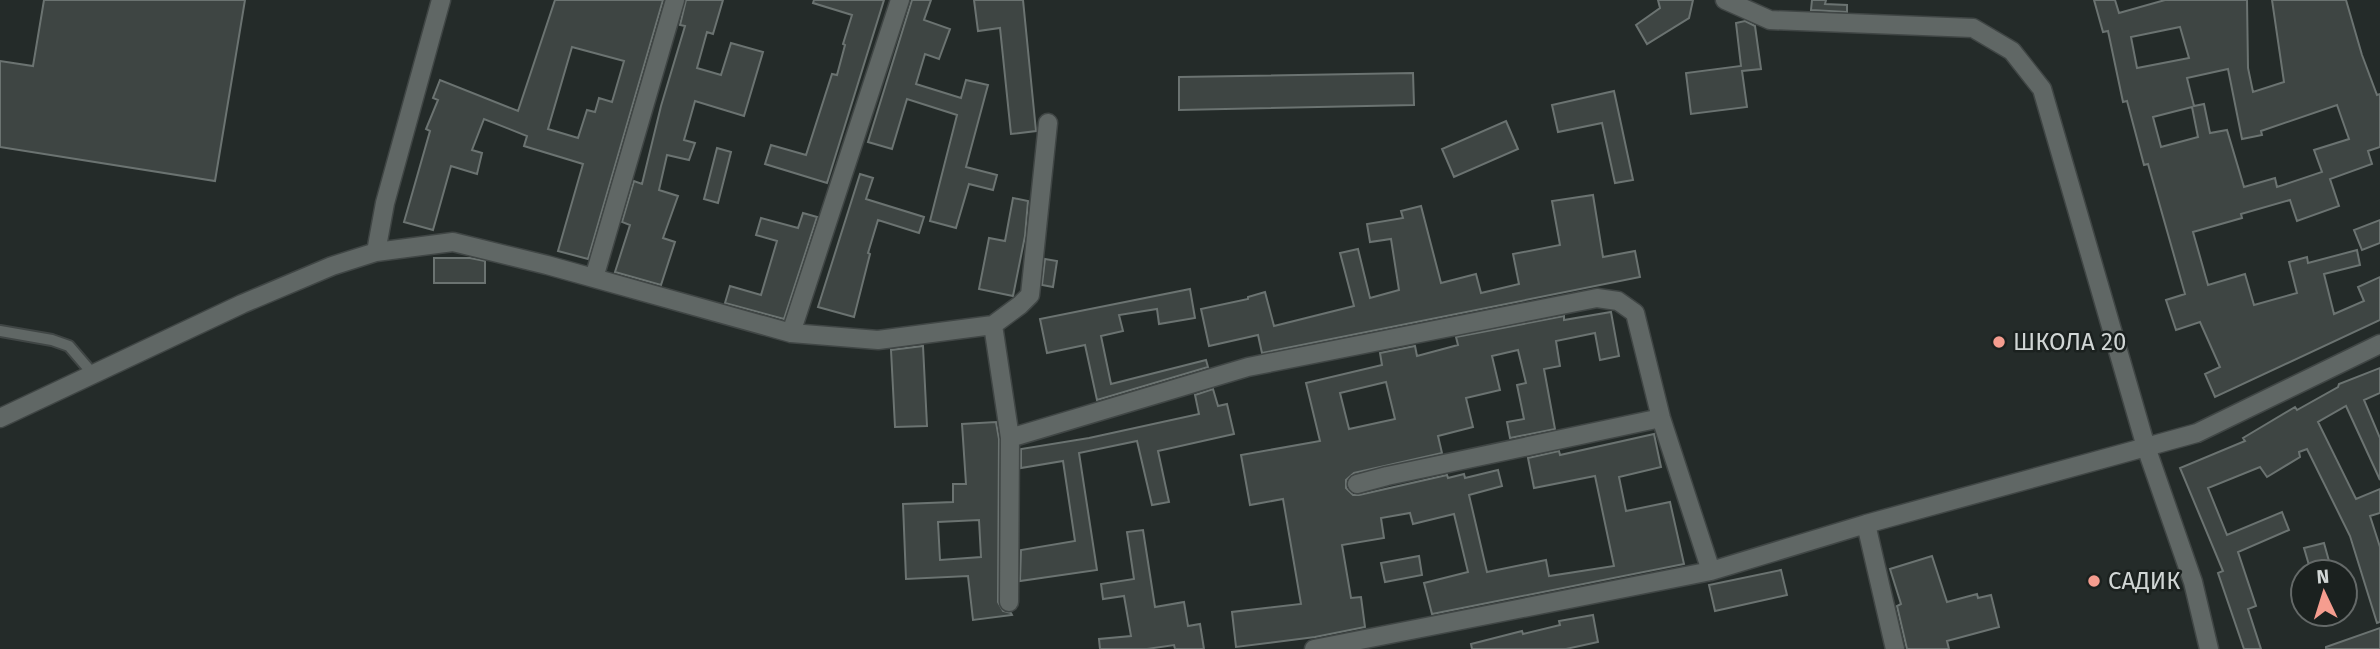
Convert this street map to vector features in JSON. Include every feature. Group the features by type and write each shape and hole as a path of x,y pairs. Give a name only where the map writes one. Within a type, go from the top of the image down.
{"street":[{"path":"376,252 385,203 441,0"},
{"path":"594,278 675,0"},
{"path":"791,333 900,0"},
{"path":"1725,0 1770,20 1973,28 2012,51 2042,89 2146,447 2193,582 2209,649"},
{"path":"0,418 89,370 332,266 376,252 453,243 594,278 791,333 878,340 993,324 1030,295 1048,123"},
{"path":"1010,438 1248,367 1597,298 1618,301 1634,313 1661,418 1711,570"},
{"path":"993,324 1010,438 1009,602"},
{"path":"1314,649 1711,570 1866,524 2197,433 2380,344"},
{"path":"1357,484 1661,418"},
{"path":"1866,524 1895,649"}],"lane":[{"path":"0,331 52,340 69,346 89,370"}],"building":[{"path":"44,0 245,0 215,181 0,147 0,61 33,66"},
{"path":"555,0 663,0 588,259 558,251 583,164 524,146 527,136 484,119 472,150 482,153 477,174 451,166 433,230 404,222 430,131 426,129 438,100 433,98 440,80 518,111","holes":["572,47 624,61 612,102 599,98 595,112 587,110 578,138 548,129"]},
{"path":"686,0 723,0 713,34 707,32 697,68 721,75 731,43 763,52 744,116 695,101 684,140 695,143 689,160 667,155 659,190 678,196 663,238 675,242 661,285 615,272 630,225 622,222 634,181 642,184 661,106 685,26 680,25"},
{"path":"814,0 884,0 827,183 765,164 771,145 806,155 832,74 837,75 852,15 813,3"},
{"path":"912,0 931,0 924,20 950,29 939,59 925,54 916,84 961,98 966,80 988,85 966,167 997,175 993,190 969,184 956,228 930,221 957,115 907,99 892,149 868,142"},
{"path":"974,0 1023,0 1036,131 1011,134 1000,28 978,31"},
{"path":"1658,0 1693,0 1689,18 1647,44 1636,25 1660,8"},
{"path":"1812,0 1826,0 1825,4 1847,5 1847,12 1811,10"},
{"path":"2094,0 2115,0 2119,13 2165,0 2247,0 2248,68 2253,92 2284,82 2272,0 2346,0 2362,55 2377,95 2380,94 2380,147 2368,151 2372,164 2330,179 2339,206 2297,221 2290,200 2193,232 2208,285 2245,274 2254,305 2297,293 2289,262 2307,257 2308,263 2357,250 2360,265 2324,274 2334,314 2364,301 2358,287 2380,277 2380,320 2215,397 2205,374 2220,367 2200,322 2176,330 2166,300 2185,294 2148,164 2144,165 2127,101 2123,102 2108,31 2103,32","holes":["2180,27 2189,58 2137,68 2131,37","2228,69 2242,139 2262,135 2261,131 2337,105 2349,139 2314,150 2322,172 2277,187 2275,178 2244,187 2227,130 2210,133 2204,104 2194,106 2187,78","2192,107 2198,137 2161,147 2153,117"]},
{"path":"1745,21 1755,26 1761,69 1742,71 1747,107 1691,114 1686,73 1741,66 1736,23"},
{"path":"1413,73 1414,105 1179,110 1179,77"},
{"path":"1614,91 1633,180 1615,183 1602,123 1558,132 1552,105"},
{"path":"1506,121 1518,149 1454,177 1442,149"},
{"path":"717,148 731,152 718,203 704,199"},
{"path":"860,174 873,178 866,199 924,217 919,233 878,220 854,317 818,307"},
{"path":"1593,195 1603,257 1635,251 1640,277 1262,353 1258,335 1209,346 1201,309 1248,299 1265,292 1274,326 1354,306 1340,253 1358,249 1370,298 1399,290 1391,239 1370,242 1367,224 1403,218 1401,211 1421,206 1441,283 1476,274 1481,293 1519,284 1513,254 1560,245 1552,201"},
{"path":"1013,198 1028,201 1025,236 1013,296 979,289 989,238 1005,241"},
{"path":"803,213 817,217 784,319 725,303 730,286 761,295 777,241 756,235 761,218 798,228"},
{"path":"2380,220 2380,243 2362,250 2354,230"},
{"path":"434,258 470,258 485,261 485,283 434,283"},
{"path":"1045,259 1057,261 1053,287 1042,285"},
{"path":"1190,289 1195,318 1159,324 1157,309 1119,315 1123,331 1101,336 1111,384 1206,360 1208,367 1097,400 1085,345 1047,353 1040,319"},
{"path":"1611,312 1619,356 1600,360 1595,333 1556,341 1560,366 1544,369 1555,429 1510,438 1507,422 1524,419 1517,385 1526,383 1518,350 1492,356 1500,390 1466,398 1473,427 1438,436 1442,453 1354,473 1346,480 1346,488 1353,495 1359,495 1447,475 1448,478 1464,474 1465,478 1498,470 1502,486 1469,495 1487,572 1546,560 1549,576 1614,566 1595,476 1534,488 1528,458 1559,451 1560,455 1654,434 1661,467 1619,477 1626,511 1670,502 1684,564 1432,614 1424,583 1468,572 1454,514 1413,524 1410,513 1381,518 1384,538 1342,545 1351,598 1361,597 1365,627 1315,637 1236,647 1232,612 1301,604 1283,499 1250,505 1241,455 1320,441 1306,383 1382,365 1380,353 1415,346 1417,356 1458,345 1456,337 1564,316 1564,320","holes":["1386,382 1395,419 1349,429 1340,393"]},
{"path":"923,346 927,426 895,427 891,350"},
{"path":"2380,368 2380,393 2364,400 2380,438 2380,480 2346,406 2318,422 2356,499 2380,489 2380,513 2370,516 2380,547 2380,622 2377,623 2350,536 2307,449 2299,452 2300,457 2267,477 2260,467 2208,488 2227,535 2282,512 2289,530 2238,552 2256,606 2248,609 2261,649 2244,649 2218,573 2223,571 2180,468 2245,441 2243,438 2295,407 2297,410 2338,387 2339,384"},
{"path":"1213,389 1218,406 1227,404 1234,434 1158,451 1169,502 1152,505 1137,441 1079,453 1097,570 1020,581 1021,550 1075,541 1063,461 1021,468 1021,449 1089,438 1199,414 1195,395"},
{"path":"996,422 999,439 998,602 1003,611 1012,615 973,620 968,576 906,579 903,504 953,502 953,484 966,484 962,424","holes":["979,520 981,557 940,560 938,522"]},
{"path":"1143,530 1155,607 1184,602 1188,626 1200,624 1204,649 1175,649 1174,645 1147,649 1100,649 1099,639 1131,636 1124,596 1103,599 1101,584 1134,579 1127,532"},
{"path":"2324,543 2328,558 2307,558 2304,548"},
{"path":"1419,556 1422,575 1385,582 1381,563"},
{"path":"1932,556 1947,602 1977,594 1978,598 1991,595 1999,627 1947,641 1949,649 1907,649 1897,606 1901,604 1890,569"},
{"path":"1781,570 1787,595 1715,611 1709,585"},
{"path":"1593,615 1598,642 1566,649 1472,649 1471,644 1522,631 1523,634 1560,625 1559,621"},
{"path":"2380,628 2380,649 2326,649 2326,647"}],"place":[{"name":"ШКОЛА 20","path":"1999,342"},
{"name":"САДИК","path":"2094,581"}]}
